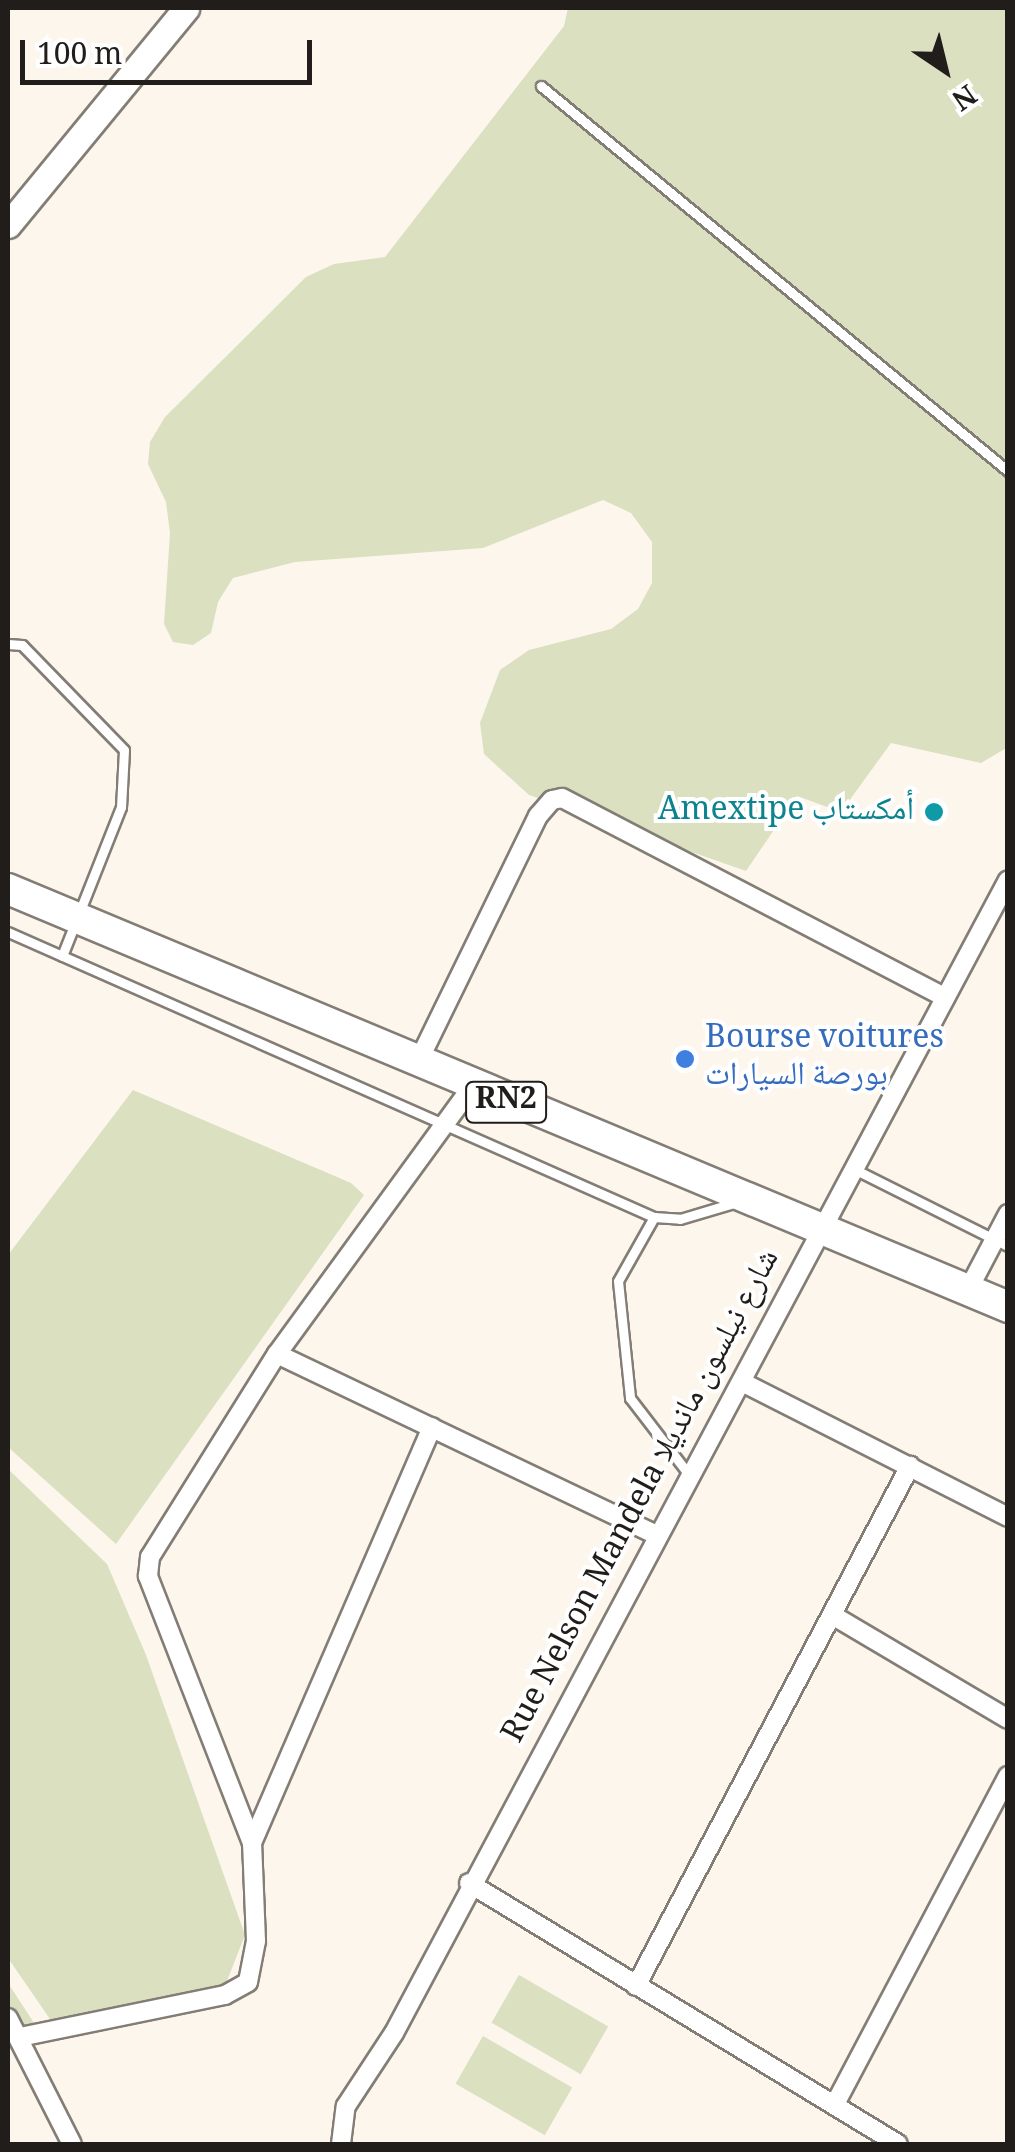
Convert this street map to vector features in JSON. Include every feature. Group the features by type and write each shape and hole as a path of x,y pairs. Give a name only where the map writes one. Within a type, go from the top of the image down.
{"highway":[{"name":"RN2","path":"8,890 742,1201 1008,1308"}],"main road":[{"path":"8,225 186,8"}],"street":[{"path":"418,1062 538,816 552,800 562,798 944,997"},
{"name":"Rue Nelson Mandela شارع نيلسون مانديلا","path":"342,2144 346,2106 394,2033 469,1883 656,1535 744,1383 1008,880"},
{"path":"20,2038 225,1995 248,1982 256,1941 252,1843 148,1576 166,1523 276,1354 472,1088"},
{"path":"968,1290 1001,1243 1008,1214"},
{"path":"276,1354 656,1535"},
{"path":"744,1383 1008,1517"},
{"path":"252,1843 432,1427"},
{"path":"636,1986 910,1466"},
{"path":"834,1616 1008,1719"},
{"path":"835,2104 1008,1776"},
{"path":"469,1883 898,2144"},
{"path":"8,2018 72,2144"}],"lane":[{"path":"541,86 1008,471"},
{"path":"8,644 22,645 124,750 121,807 80,920 62,956"},
{"path":"8,932 654,1217 680,1218 742,1201"},
{"path":"854,1169 1001,1243"},
{"path":"654,1217 618,1280 630,1398 690,1476"}],"green space":[{"path":"568,8 1007,8 1008,747 981,763 891,743 841,812 797,796 746,871 529,795 484,754 480,723 500,670 529,650 611,629 638,609 652,583 652,542 631,513 603,500 483,548 295,562 233,578 218,602 211,633 193,645 173,642 164,624 170,533 166,502 148,464 150,442 165,417 306,277 334,264 385,257 564,26"},
{"path":"133,1090 351,1183 364,1195 116,1544 8,1447 8,1255"},
{"path":"8,1469 107,1564 146,1655 245,1935 225,1986 52,2022 8,1958"},
{"path":"519,1975 608,2026 581,2074 492,2023"},
{"path":"8,1983 34,2023 8,2035"},
{"path":"483,2036 572,2088 545,2135 456,2084"}],"place":[{"name":"Amextipe أمكستاب","path":"934,812"},
{"name":"Bourse voitures بورصة السيارات","path":"685,1059"}]}
